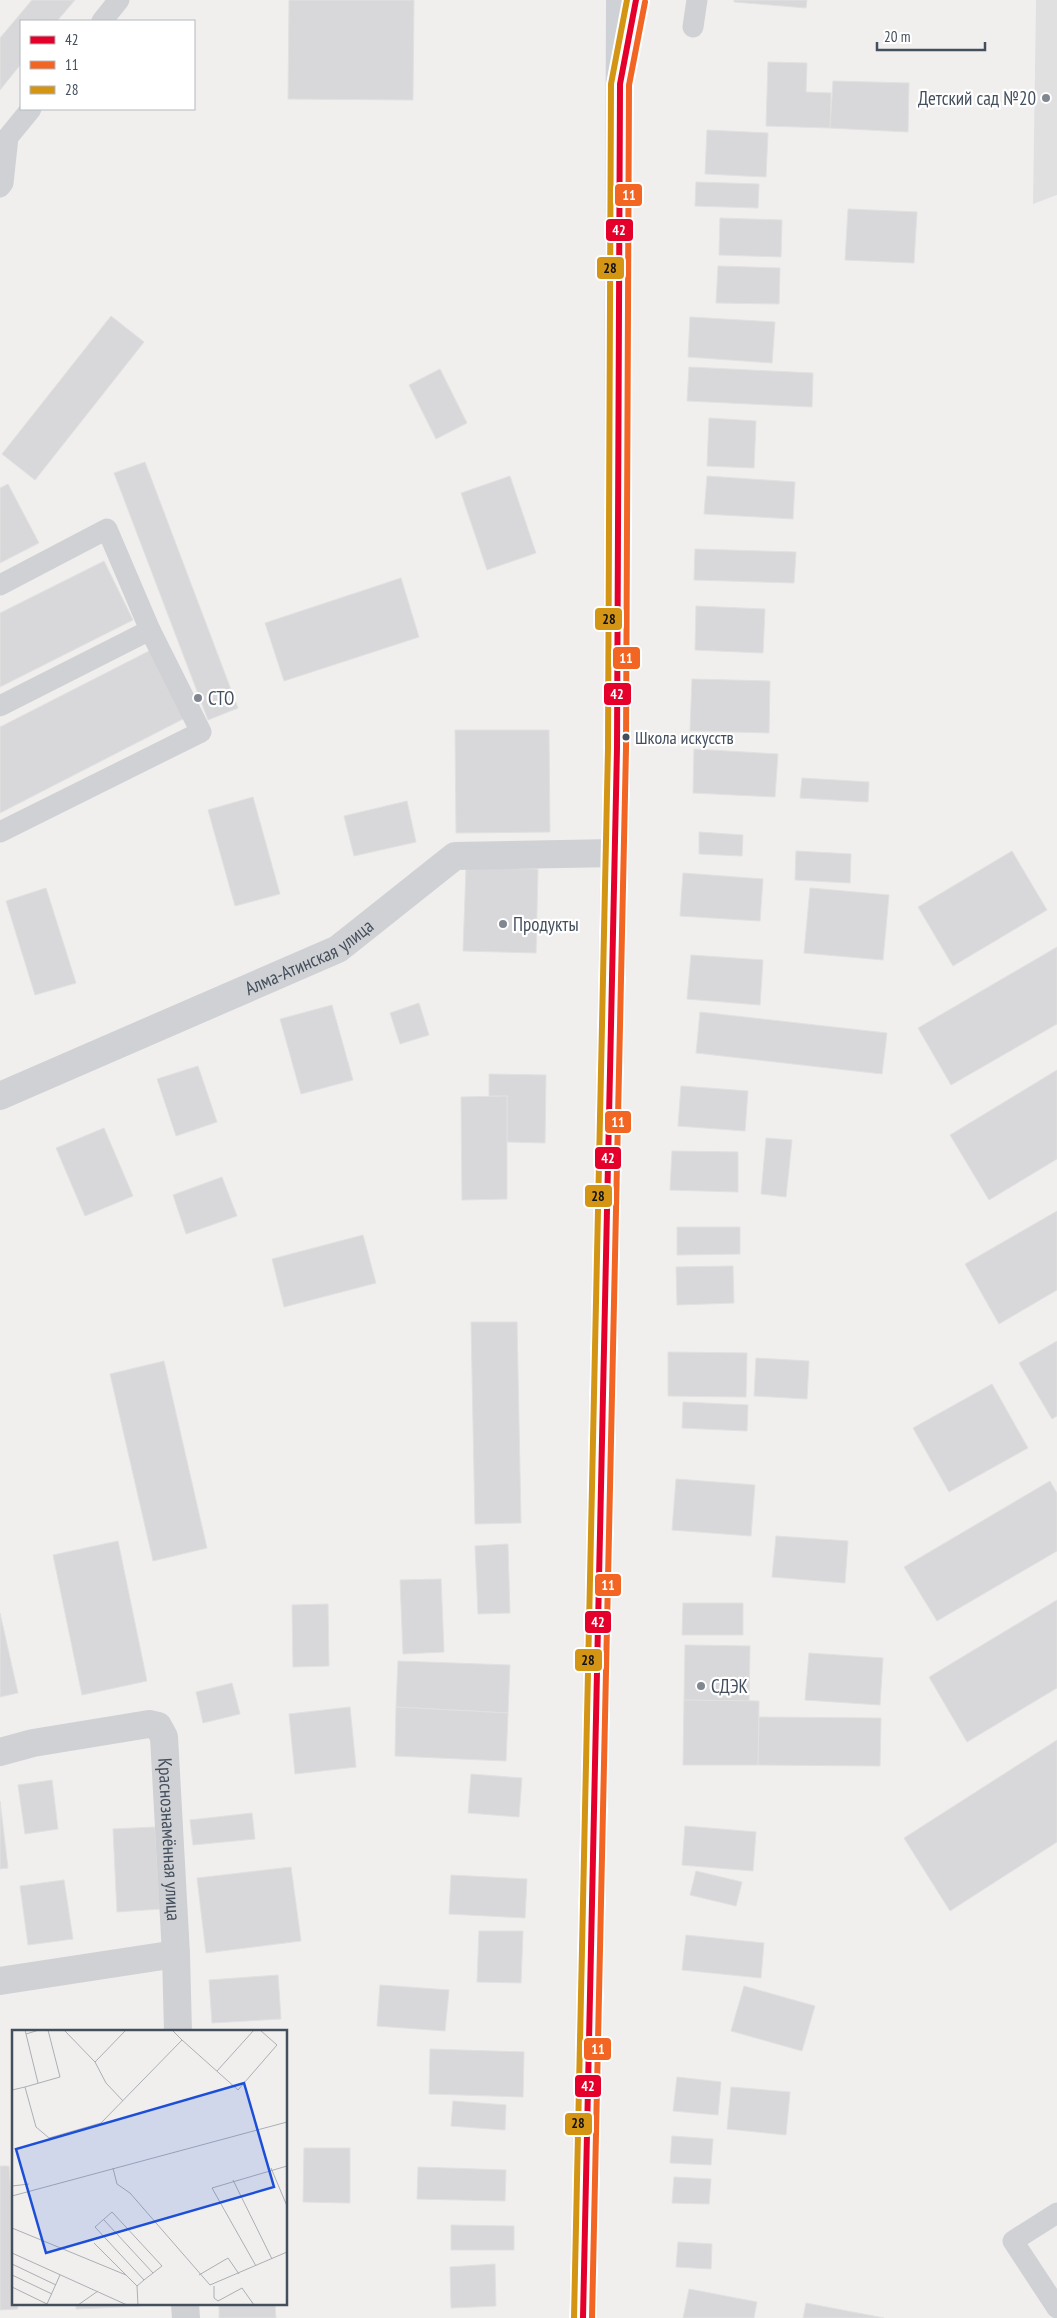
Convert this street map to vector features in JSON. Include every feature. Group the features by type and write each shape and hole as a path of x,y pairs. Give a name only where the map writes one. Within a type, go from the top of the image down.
{"main road":[{"path":"583,2318 614,853 620,0"},
{"path":"620,84 636,0"}],"street":[{"name":"Алма-Атинская улица","path":"0,1096 338,949 455,856 614,853"},
{"name":"Краснознамённая улица","path":"0,1752 33,1743 129,1727 149,1724 158,1726 164,1737 176,1954 178,2030"},
{"path":"0,1981 176,1954"}],"lane":[{"path":"103,20 119,0"},
{"path":"693,27 697,0"},
{"path":"0,187 3,183 8,137 30,110"},
{"path":"0,585 107,529 150,630 201,732 0,832"},
{"path":"0,706 150,630"},
{"path":"1057,2213 1013,2240 1057,2308"}],"shaded area":[{"name":"Детский сад №20","path":"1036,0 1057,0 1057,195 1033,204"}],"building":[{"path":"32,0 75,0 58,20 20,20 20,65 0,90 0,38"},
{"path":"289,0 414,0 413,100 288,99"},
{"path":"734,0 807,0 806,8 734,2"},
{"path":"768,62 807,63 806,92 831,93 830,128 766,126"},
{"path":"833,81 909,83 908,132 830,128"},
{"path":"707,130 768,133 766,177 705,174"},
{"path":"696,182 759,184 758,208 695,206"},
{"path":"848,209 917,212 914,263 845,260"},
{"path":"720,218 782,220 781,257 719,255"},
{"path":"718,266 780,268 779,304 716,303"},
{"path":"111,316 144,342 35,480 2,454"},
{"path":"690,317 775,322 772,363 688,357"},
{"path":"689,367 813,373 812,407 687,401"},
{"path":"440,369 467,423 436,439 409,385"},
{"path":"709,418 756,421 754,468 707,466"},
{"path":"145,462 238,708 208,720 114,473"},
{"path":"510,476 536,553 487,570 461,493"},
{"path":"707,476 795,482 793,519 704,514"},
{"path":"8,484 39,543 0,563 0,488"},
{"path":"695,549 796,552 794,583 694,580"},
{"path":"104,561 133,620 0,687 0,613"},
{"path":"401,578 419,637 284,681 265,623"},
{"path":"696,606 765,609 763,653 695,650"},
{"path":"151,650 185,718 0,813 0,727"},
{"path":"692,679 770,681 769,733 690,731"},
{"path":"455,730 549,730 550,832 456,833"},
{"path":"694,749 778,754 775,797 693,793"},
{"path":"802,778 869,782 868,802 800,798"},
{"path":"253,797 280,894 235,906 208,810"},
{"path":"407,801 416,842 354,856 344,816"},
{"path":"699,832 743,835 742,856 699,854"},
{"path":"796,851 851,854 850,883 795,880"},
{"path":"1012,851 1047,910 953,966 918,907"},
{"path":"466,868 538,869 536,953 463,951"},
{"path":"683,873 763,879 760,921 680,916"},
{"path":"46,888 76,983 35,995 6,901"},
{"path":"810,888 889,895 883,960 804,953"},
{"path":"1057,947 1057,1024 951,1085 918,1028"},
{"path":"691,955 763,960 760,1005 687,999"},
{"path":"419,1003 429,1035 400,1044 390,1013"},
{"path":"332,1005 353,1080 301,1094 280,1019"},
{"path":"700,1012 887,1033 882,1074 696,1053"},
{"path":"198,1066 217,1122 176,1136 157,1079"},
{"path":"1057,1070 1057,1159 989,1200 950,1135"},
{"path":"489,1074 546,1075 545,1143 507,1142 507,1096 489,1096"},
{"path":"681,1086 748,1091 745,1131 678,1126"},
{"path":"507,1096 507,1199 462,1200 461,1097"},
{"path":"104,1128 133,1196 85,1216 56,1148"},
{"path":"766,1138 792,1140 786,1197 761,1194"},
{"path":"672,1151 738,1152 738,1192 670,1190"},
{"path":"222,1177 237,1216 186,1234 173,1195"},
{"path":"1057,1211 1057,1290 999,1324 965,1264"},
{"path":"677,1227 740,1227 740,1254 677,1255"},
{"path":"363,1235 376,1283 284,1307 272,1259"},
{"path":"733,1266 734,1303 677,1305 676,1267"},
{"path":"471,1322 517,1322 521,1523 475,1524"},
{"path":"1057,1341 1057,1416 1052,1419 1019,1363"},
{"path":"668,1352 747,1353 746,1397 668,1396"},
{"path":"756,1358 809,1361 807,1399 754,1396"},
{"path":"164,1361 207,1548 153,1561 110,1374"},
{"path":"992,1384 1028,1448 949,1492 913,1428"},
{"path":"683,1402 748,1405 747,1431 682,1428"},
{"path":"676,1479 755,1485 751,1536 672,1530"},
{"path":"1050,1481 1057,1493 1057,1551 937,1621 904,1567"},
{"path":"776,1536 848,1541 845,1583 772,1577"},
{"path":"118,1541 147,1681 82,1695 53,1555"},
{"path":"508,1544 510,1613 478,1614 475,1546"},
{"path":"441,1579 444,1652 403,1654 400,1580"},
{"path":"1057,1600 1057,1688 967,1742 929,1677"},
{"path":"683,1603 743,1603 743,1635 682,1635"},
{"path":"328,1604 329,1666 293,1667 292,1605"},
{"path":"0,1613 18,1693 0,1697"},
{"path":"685,1645 750,1646 749,1701 684,1700"},
{"path":"809,1653 883,1658 880,1705 805,1700"},
{"path":"398,1661 510,1665 508,1713 396,1707"},
{"path":"232,1683 240,1714 203,1723 196,1692"},
{"path":"684,1700 759,1701 758,1765 683,1765"},
{"path":"350,1707 356,1767 295,1774 289,1714"},
{"path":"396,1707 508,1713 506,1761 395,1756"},
{"path":"759,1717 881,1718 880,1766 758,1765"},
{"path":"1057,1740 1057,1842 950,1911 904,1838"},
{"path":"471,1774 522,1778 519,1817 468,1813"},
{"path":"52,1780 58,1829 25,1834 18,1785"},
{"path":"0,1801 8,1868 0,1869"},
{"path":"252,1813 255,1839 193,1845 190,1820"},
{"path":"685,1826 756,1832 753,1871 682,1865"},
{"path":"155,1827 160,1909 117,1912 113,1829"},
{"path":"291,1867 301,1941 206,1953 197,1878"},
{"path":"696,1871 742,1882 736,1906 690,1895"},
{"path":"451,1875 527,1879 525,1918 449,1914"},
{"path":"64,1880 73,1939 28,1945 20,1886"},
{"path":"479,1931 523,1931 521,1983 477,1982"},
{"path":"686,1935 764,1943 761,1978 682,1970"},
{"path":"278,1975 281,2019 212,2023 209,1980"},
{"path":"380,1985 449,1990 445,2031 377,2026"},
{"path":"744,1986 815,2006 802,2051 731,2031"},
{"path":"430,2049 524,2052 523,2097 429,2094"},
{"path":"677,2077 721,2082 718,2115 673,2111"},
{"path":"731,2087 790,2092 786,2135 727,2129"},
{"path":"453,2101 506,2105 505,2130 451,2126"},
{"path":"672,2136 713,2139 711,2165 670,2163"},
{"path":"304,2148 350,2148 350,2203 303,2202"},
{"path":"0,2166 9,2166 12,2213 12,2306 17,2306 18,2309 0,2310"},
{"path":"418,2167 506,2170 505,2201 417,2199"},
{"path":"674,2177 711,2179 709,2204 672,2203"},
{"path":"451,2225 514,2226 514,2250 451,2250"},
{"path":"678,2242 712,2244 711,2269 676,2267"},
{"path":"495,2264 496,2306 451,2308 450,2267"},
{"path":"689,2289 757,2302 754,2318 683,2318"},
{"path":"806,2303 884,2318 803,2318"},
{"path":"76,2306 141,2306 76,2309"},
{"path":"219,2306 275,2306 276,2318 219,2318"}],"transit line":[{"name":"28","path":"574,2318 608,748 611,84 627,0"},
{"name":"42","path":"583,2318 617,748 620,84 636,0"},
{"name":"11","path":"592,2318 626,748 629,85 645,2"}],"place":[{"name":"Детский сад №20","path":"1046,98"},
{"name":"СТО","path":"198,698"},
{"name":"Школа искусств","path":"626,737"},
{"name":"Продукты","path":"503,924"},
{"name":"СДЭК","path":"701,1686"}]}
